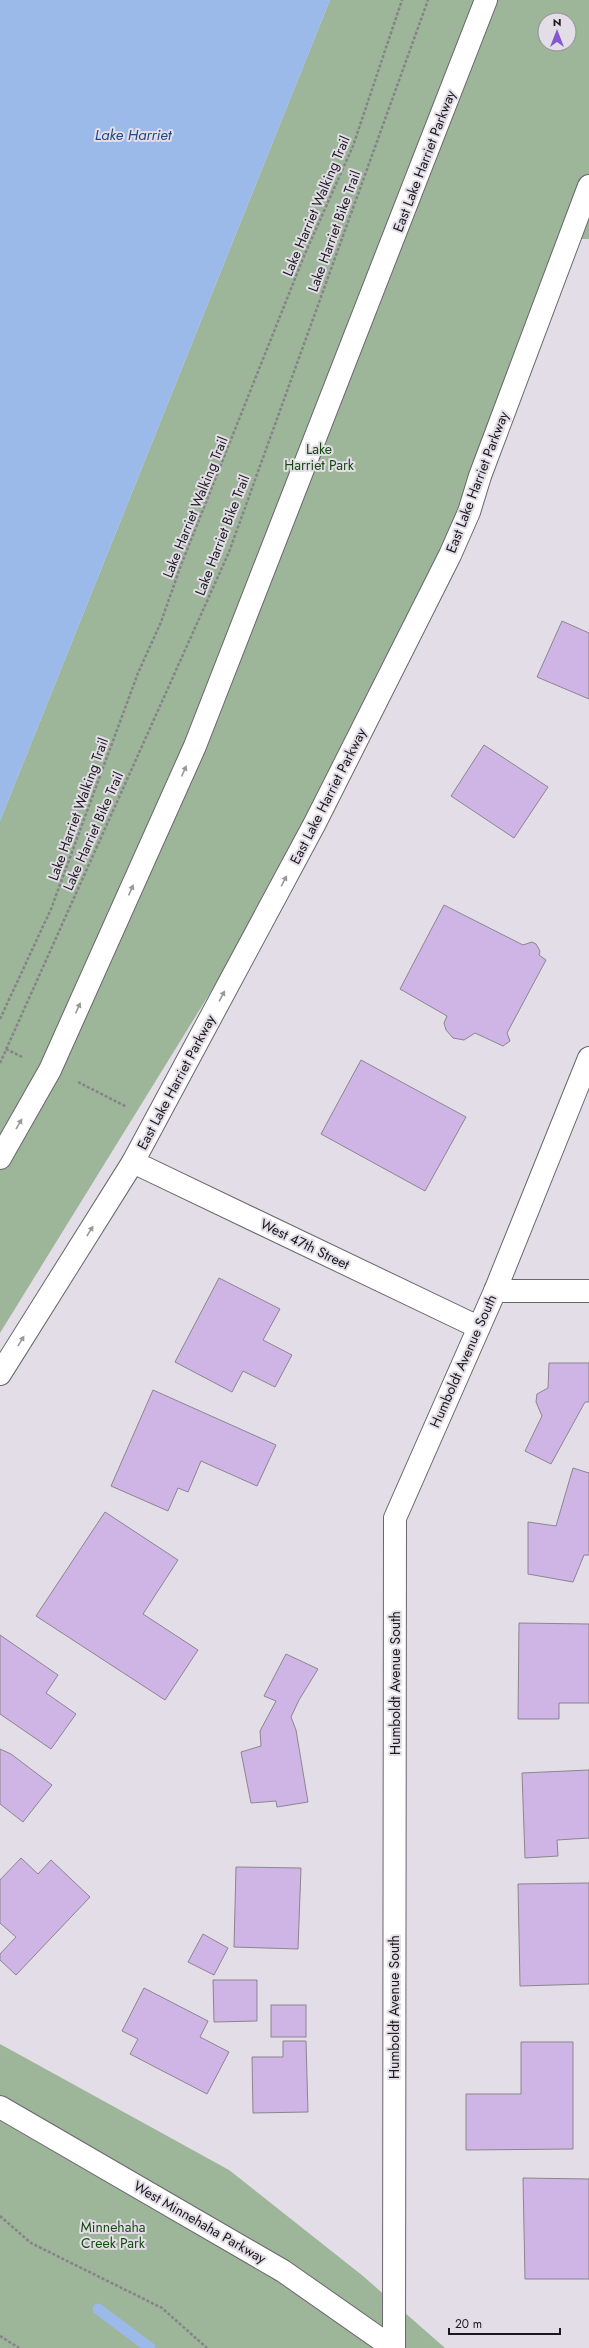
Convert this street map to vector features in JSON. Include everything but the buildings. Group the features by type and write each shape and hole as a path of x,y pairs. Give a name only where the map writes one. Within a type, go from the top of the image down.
{"street":[{"name":"East Lake Harriet Parkway","path":"0,1158 50,1070 195,746 486,0"},
{"name":"East Lake Harriet Parkway","path":"0,1374 132,1162 315,823 450,555 469,512 480,476 588,189"},
{"name":"Humboldt Avenue South","path":"393,2348 395,1518 478,1326 495,1291 589,1058"},
{"name":"West 47th Street","path":"132,1162 478,1326"},
{"path":"495,1291 589,1291"},
{"name":"West Minnehaha Parkway","path":"0,2107 283,2271 393,2348"}],"path":[{"name":"Lake Harriet Walking Trail","path":"0,1019 51,909 138,673 161,622 181,565 304,256 353,146 402,0"},
{"name":"Lake Harriet Bike Trail","path":"0,1063 229,552 428,0"},
{"path":"92,1089 130,1109"},
{"path":"0,2216 31,2243 162,2308 207,2348"},
{"path":"0,2336 19,2348"}],"green space":[{"name":"Lake Harriet Park","path":"330,0 589,0 589,239 569,239 480,476 315,823 0,1333 0,821"},
{"name":"Minnehaha Creek Park","path":"0,2044 229,2170 363,2276 445,2348 0,2348"}],"water":[{"name":"Lake Harriet","path":"0,0 330,0 0,821"}],"waterway":[{"path":"98,2309 150,2348"}]}
